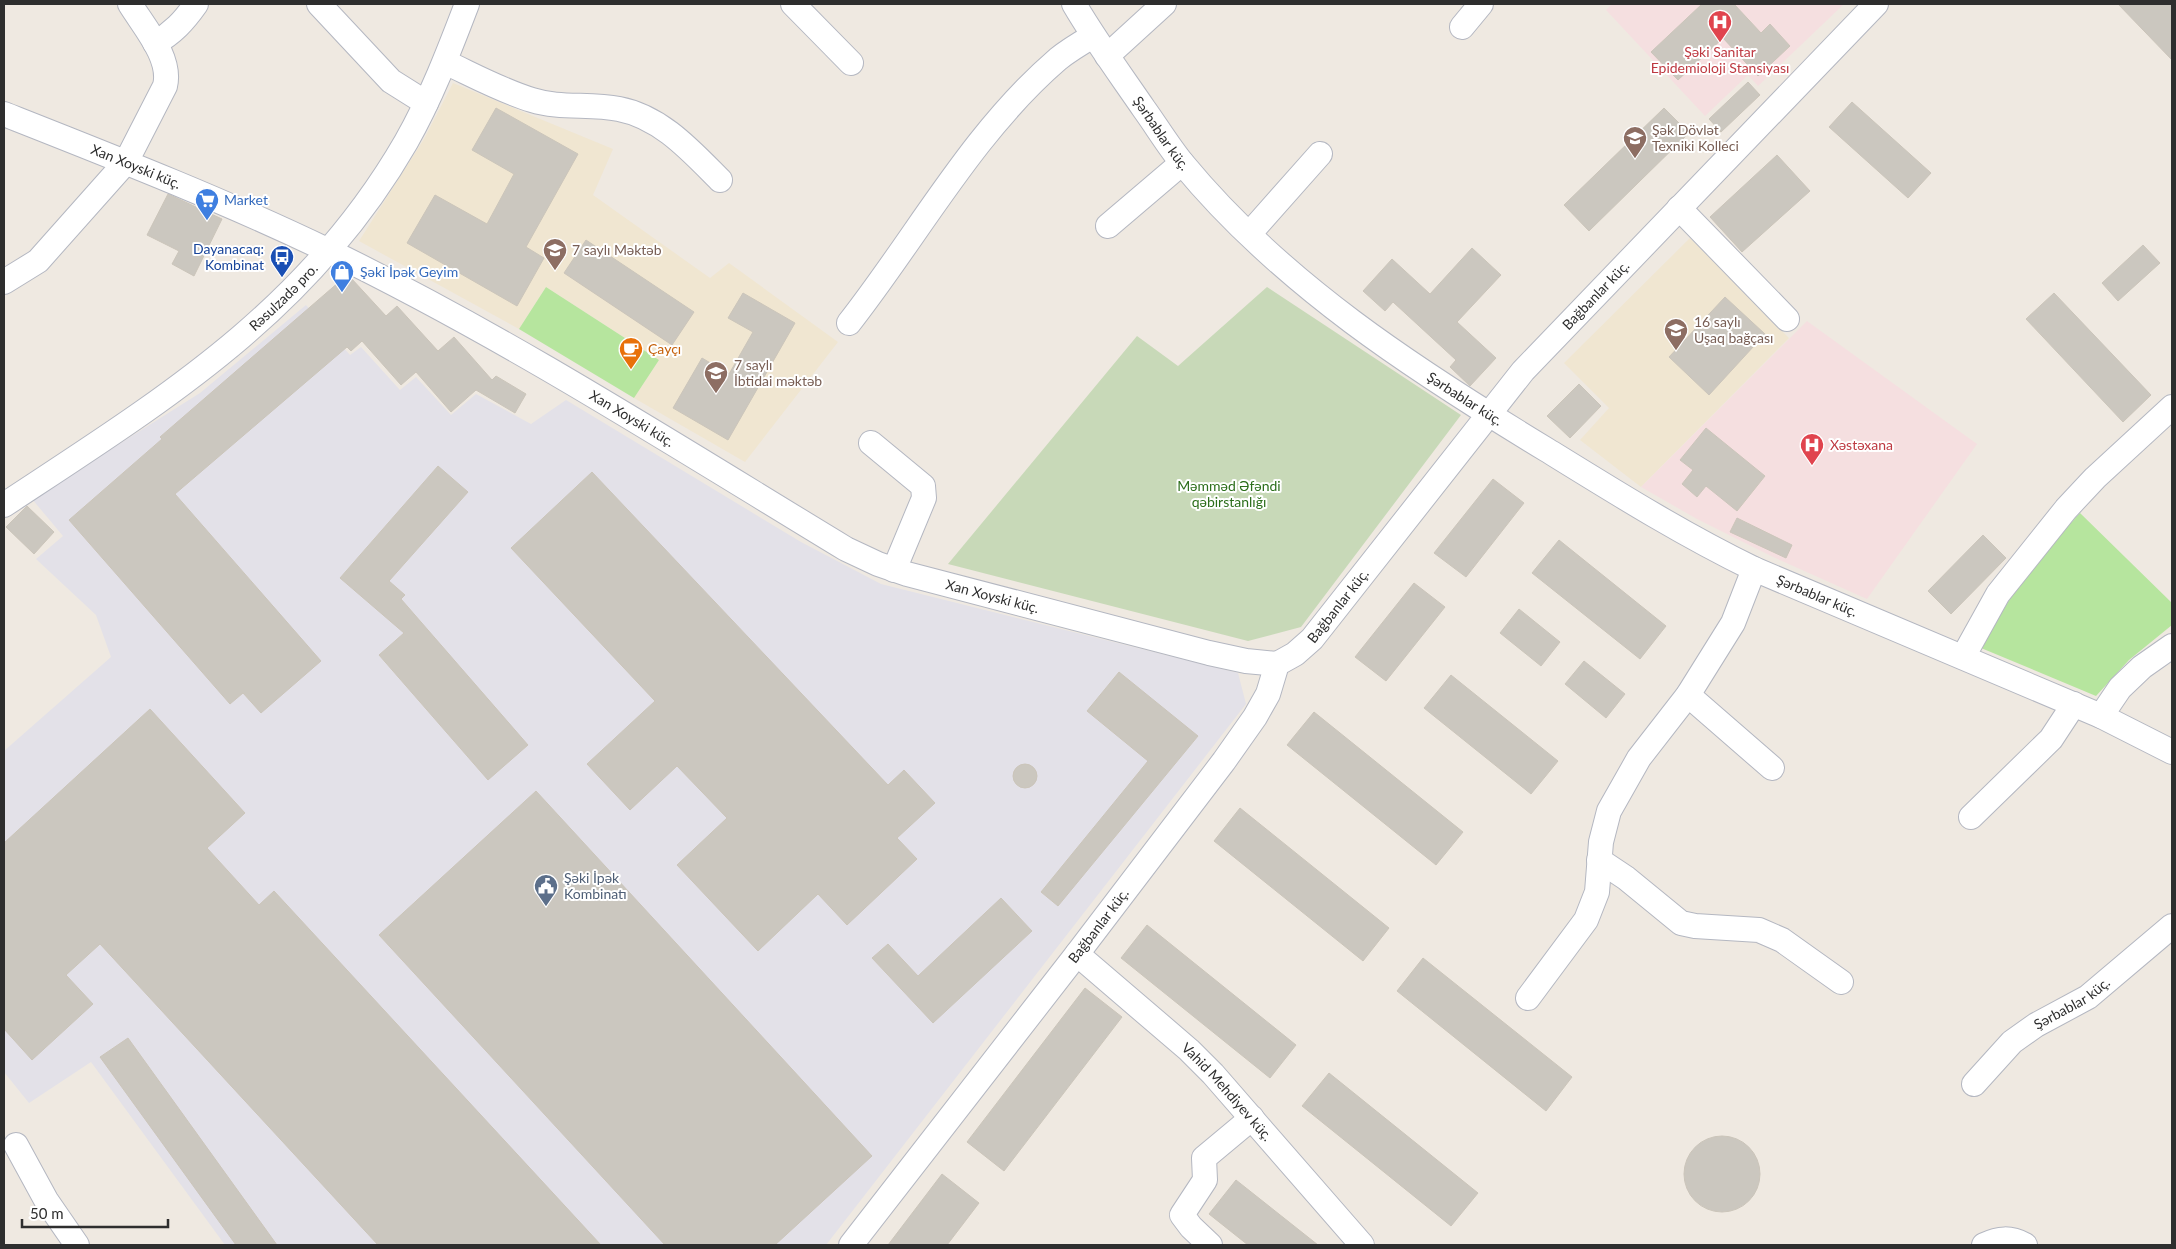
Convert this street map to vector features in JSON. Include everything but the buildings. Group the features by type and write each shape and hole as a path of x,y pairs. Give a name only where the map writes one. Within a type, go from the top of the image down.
{"street":[{"path":"4,282 38,261 126,162 165,86 168,75 155,43 130,4"},
{"path":"155,43 171,34 183,22 196,4"},
{"path":"319,4 391,81 426,103"},
{"name":"Rəsulzadə pro.","path":"4,505 149,410 215,360 300,284 329,251 385,175 406,142 426,103 467,4"},
{"path":"793,4 851,63"},
{"name":"Şərbablar küç.","path":"1074,4 1093,36 1182,163 1213,198 1309,288 1422,373 1646,512 1714,550 2074,704 2172,752"},
{"path":"1107,56 1164,4"},
{"path":"1462,27 1481,4"},
{"name":"Bağbanlar küç.","path":"851,1245 1078,954 1255,717 1268,694 1277,664 1296,654 1312,639 1523,371 1876,4"},
{"path":"849,323 885,278 906,241 1005,111 1060,58 1093,36"},
{"path":"444,62 531,100 552,105 619,109 646,118 678,139 720,180"},
{"name":"Xan Xoyski küç.","path":"4,114 126,162 329,251 550,370 846,549 894,570 1209,654 1246,661 1277,664"},
{"path":"1250,233 1320,154"},
{"path":"1108,226 1182,163"},
{"path":"1679,208 1787,319"},
{"path":"1963,657 1998,594 2066,509 2094,478 2172,407"},
{"path":"872,443 922,486 925,492 894,570"},
{"path":"1528,998 1586,920 1597,892 1601,842 1609,811 1639,758 1688,695 1733,623 1754,568"},
{"path":"2101,716 2120,688 2142,667 2172,646"},
{"path":"1688,695 1772,768"},
{"path":"1971,816 2051,739 2074,704"},
{"path":"1600,860 1626,878 1681,923 1695,926 1759,930 1782,940 1841,982"},
{"name":"Şərbablar küç.","path":"1974,1084 2012,1042 2036,1025 2088,997 2172,926"},
{"name":"Vahid Mehdiyev küç.","path":"1078,954 1189,1050 1213,1074 1362,1245"},
{"path":"1210,1245 1191,1228 1182,1215 1205,1180 1204,1158 1252,1118"},
{"path":"16,1145 46,1200 77,1245"},
{"path":"1984,1245 1996,1239 2014,1239 2025,1245"}],"shaded area":[{"name":"Şəki Sanitar Epidemioloji Stansiyası","path":"1612,4 1844,4 1758,86 1748,75 1705,116 1606,10"},
{"name":"7 saylı Məktəb","path":"453,83 613,149 593,195 710,278 729,263 838,342 745,462 634,398 659,360 546,287 519,329 359,241 424,139"},
{"name":"16 saylı Uşaq bağçası","path":"1690,238 1789,338 1641,487 1580,440 1609,408 1564,363"},
{"name":"Şəki İpək Kombinatı","path":"306,305 350,355 361,347 400,390 416,377 451,415 476,394 531,424 566,400 801,542 881,584 1238,673 1246,704 826,1245 225,1245 91,1062 29,1103 4,1072 4,751 111,657 96,615 36,559 63,536 32,499 200,393"},
{"name":"Xəstəxana","path":"1807,321 1977,444 1867,599 1771,556 1697,519 1641,487"}],"green space":[{"path":"546,287 659,360 634,398 519,329"},
{"name":"Məmməd Əfəndi qəbirstanlığı","path":"1267,287 1461,415 1301,627 1248,641 948,564 1137,336 1178,366"},
{"path":"2080,513 2172,603 2172,625 2129,660 2096,696 1981,648 2012,595 2046,550"}],"place":[{"name":"Şəki Sanitar Epidemioloji Stansiyası","path":"1720,43"},
{"name":"Şək Dövlət Texniki Kolleci","path":"1635,159"},
{"name":"Market","path":"207,221"},
{"name":"7 saylı Məktəb","path":"555,271"},
{"name":"Dayanacaq: Kombinat","path":"282,278"},
{"name":"Şəki İpək Geyim","path":"342,293"},
{"name":"16 saylı Uşaq bağçası","path":"1676,351"},
{"name":"Çayçı","path":"631,370"},
{"name":"7 saylı İbtidai məktəb","path":"716,394"},
{"name":"Xəstəxana","path":"1812,466"},
{"name":"Şəki İpək Kombinatı","path":"546,907"}]}
